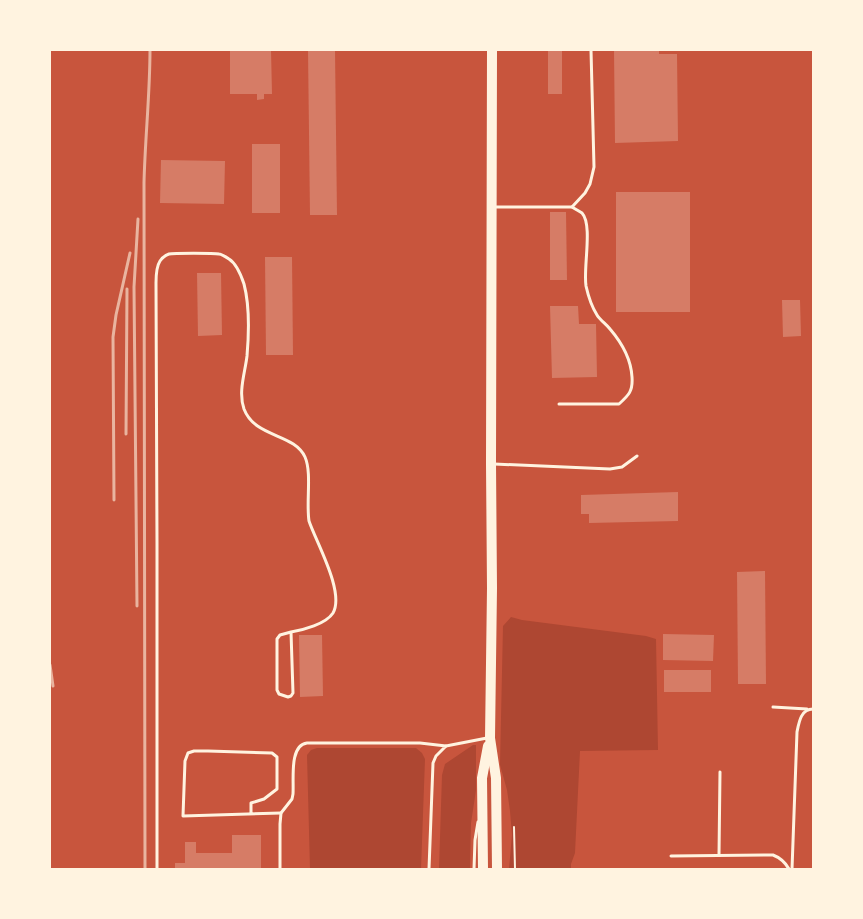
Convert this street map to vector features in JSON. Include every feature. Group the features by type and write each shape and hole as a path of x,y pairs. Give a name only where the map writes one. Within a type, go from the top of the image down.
{"main road":[{"path":"492,50 490,464 492,597 490,738 496,778 498,866"},
{"path":"483,869 482,778 490,738"}],"lane":[{"path":"572,207 585,193 590,184 594,167 591,50"},
{"path":"492,207 572,207 582,214 586,221 586,285 597,315 622,344 632,376 632,389 620,404 559,404"},
{"path":"156,869 156,283 159,262 170,254 219,254 229,258 236,265 244,284 248,315 247,357 242,395 244,407 253,423 301,450 308,465 309,520 334,582 335,606 333,613 325,620 305,629 291,632 280,635 277,639 277,690 279,694 288,697 293,693 291,632"},
{"path":"490,464 610,468 622,467 637,456"},
{"path":"773,707 813,709"},
{"path":"791,869 797,732 801,717 808,709"},
{"path":"280,869 281,814 292,798 296,752 303,744 420,743 446,746 490,738"},
{"path":"429,869 433,763 436,756 446,746"},
{"path":"251,814 251,803 264,799 277,789 277,757 275,754 208,751 188,753 185,761 182,816 281,814"},
{"path":"719,855 720,772"},
{"path":"474,869 475,840 482,794"},
{"path":"671,856 773,855 780,858 791,869"}],"path":[{"path":"514,827 515,869"}],"shaded area":[{"path":"511,617 656,639 658,750 580,751 575,853 571,869 509,869 512,835 510,811 507,790 500,765 503,626"},
{"path":"473,745 476,745 476,790 471,823 470,869 439,869 442,775 445,764"},
{"path":"317,748 416,748 422,753 425,759 421,869 310,869 307,755 311,750"}],"building":[{"path":"230,50 271,50 272,94 264,94 264,99 257,100 257,94 230,94"},
{"path":"308,50 335,50 337,215 310,215"},
{"path":"548,50 562,50 562,94 548,94"},
{"path":"614,50 659,50 659,54 677,54 678,141 615,143"},
{"path":"252,144 280,144 280,213 252,213"},
{"path":"161,160 225,161 224,204 160,203"},
{"path":"616,192 690,192 690,312 616,312"},
{"path":"550,212 566,212 567,280 550,280"},
{"path":"265,257 292,257 293,355 266,355"},
{"path":"197,273 221,273 222,335 198,336"},
{"path":"782,300 800,300 801,336 783,337"},
{"path":"550,306 578,306 579,324 596,324 597,377 552,378"},
{"path":"678,492 678,521 589,523 589,514 581,514 581,495"},
{"path":"765,571 766,684 738,684 737,572"},
{"path":"663,634 714,635 713,661 663,660"},
{"path":"299,635 322,635 323,696 300,697"},
{"path":"664,670 711,670 711,692 664,692"},
{"path":"232,835 261,835 261,869 175,869 175,863 185,863 185,842 196,842 196,853 232,853"}],"railway":[{"path":"145,869 144,183 150,50"},
{"path":"137,606 134,287 138,219"},
{"path":"114,500 113,337 130,253"},
{"path":"126,434 127,289"},
{"path":"50,665 53,686"}]}
